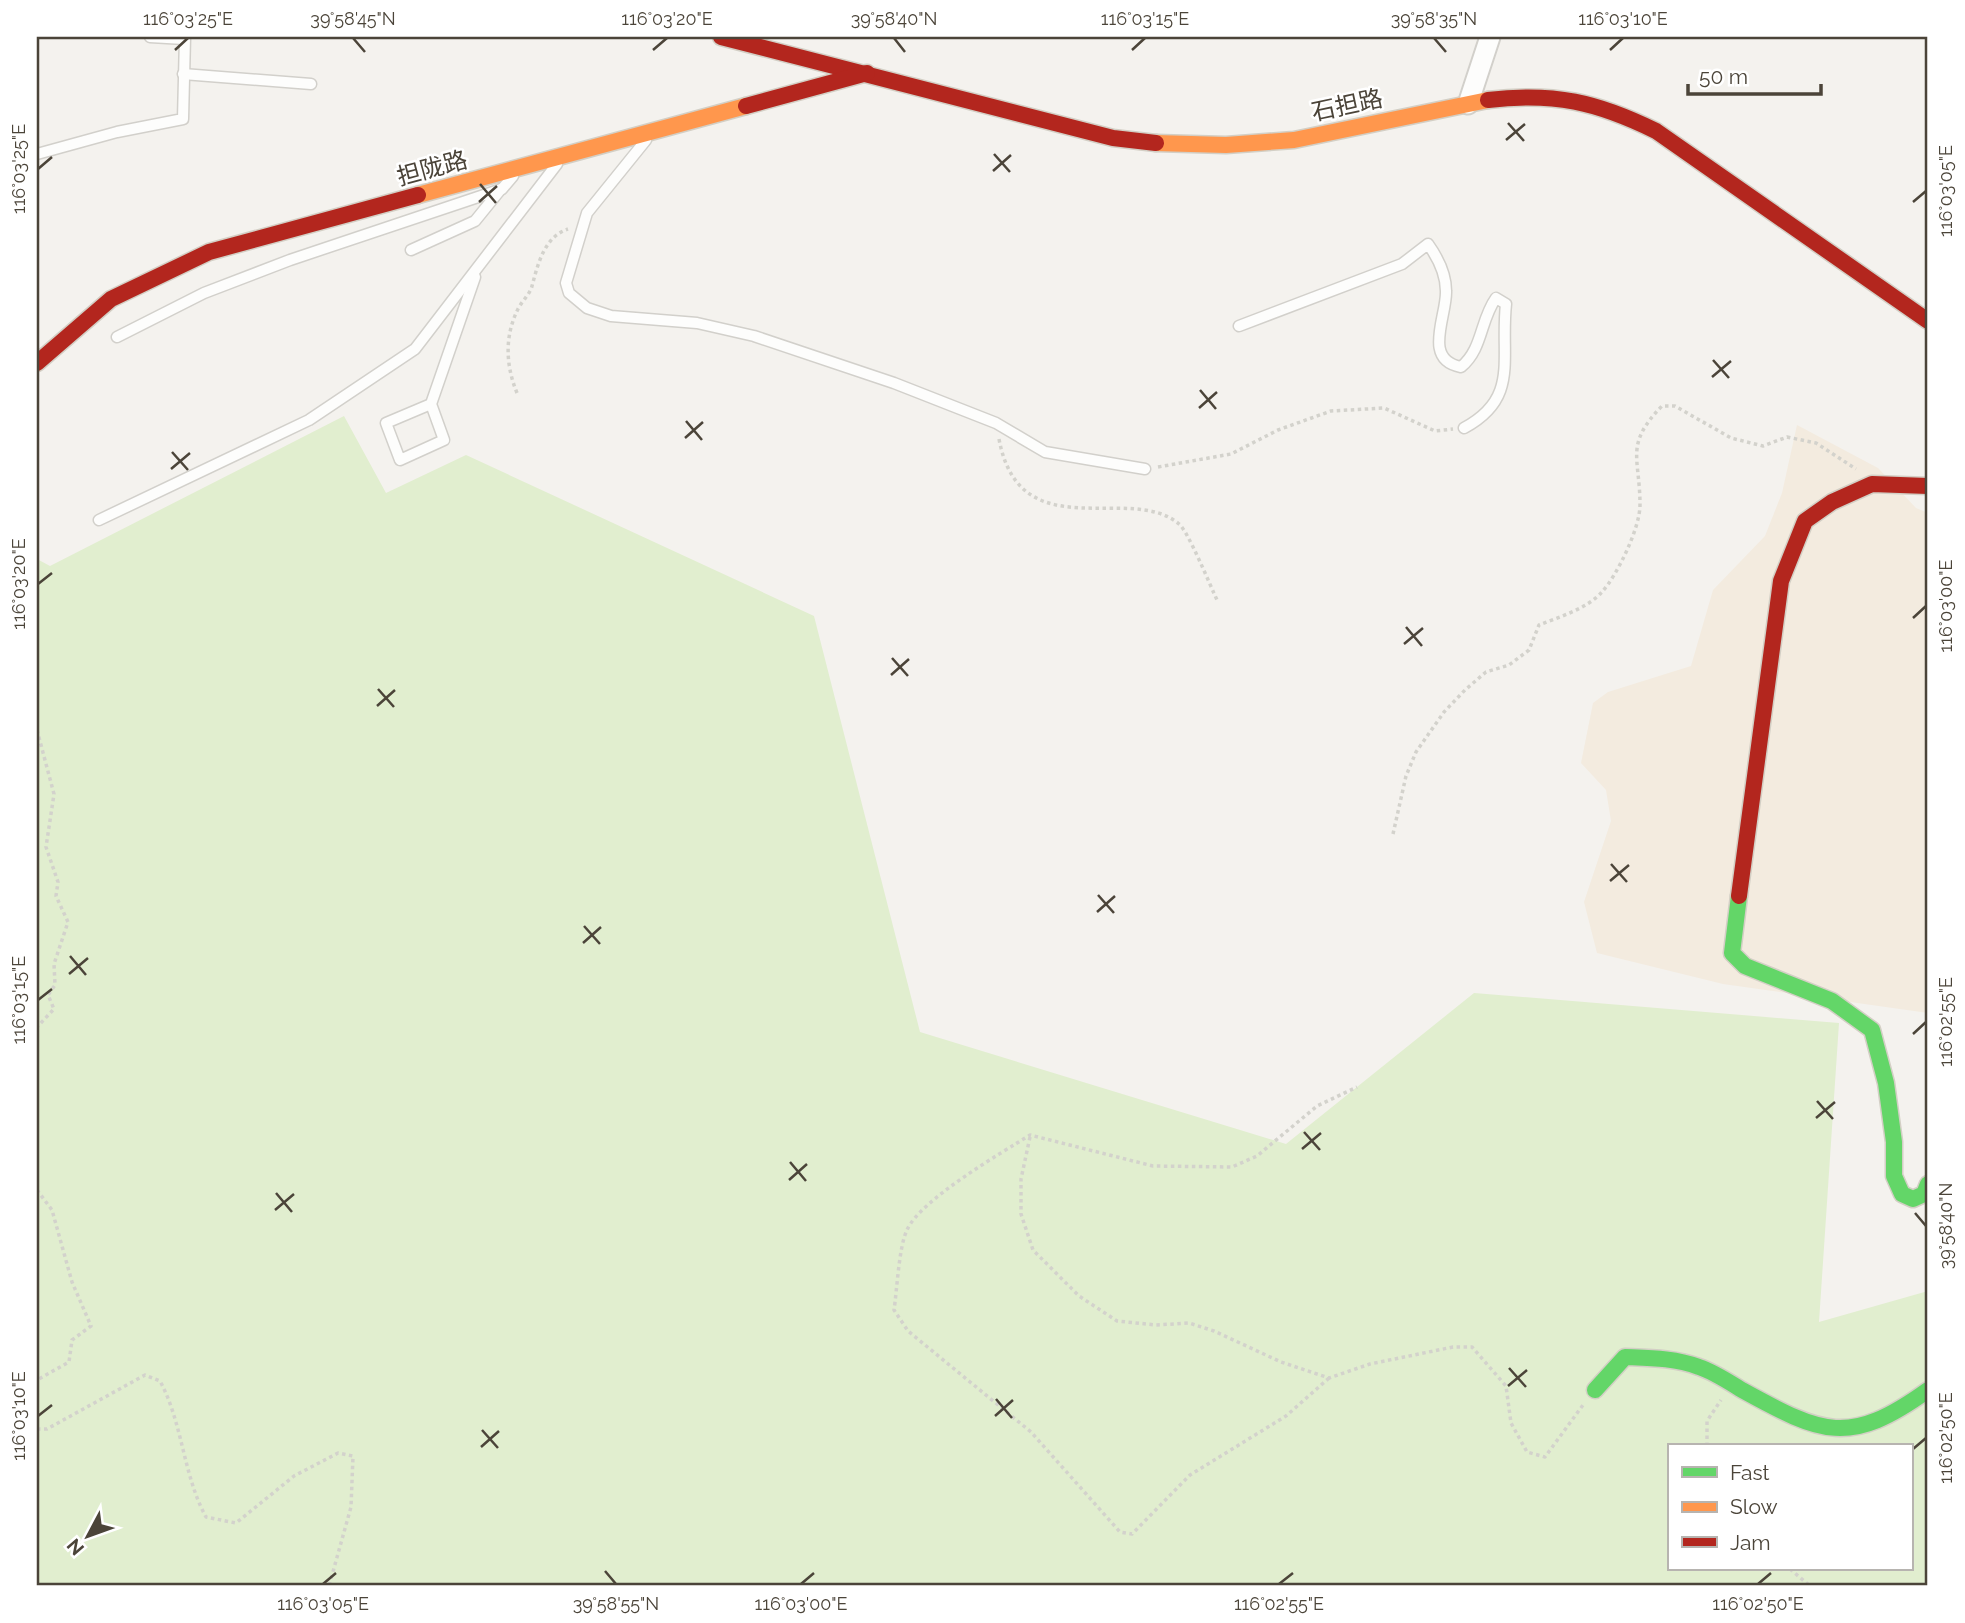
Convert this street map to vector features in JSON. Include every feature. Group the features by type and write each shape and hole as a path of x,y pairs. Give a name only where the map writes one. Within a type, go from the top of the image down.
{"street":[{"name":"石担路","path":"721,37 1088,132 1177,147 1293,140 1468,104 1530,96 1578,101 1618,112 1691,154 1928,321"},
{"path":"1468,104 1490,37"},
{"name":"担陇路","path":"37,363 111,299 209,252 867,73"},
{"path":"1928,486 1872,484 1832,502 1805,521 1781,581 1732,953 1745,966 1832,1001 1872,1030 1886,1083 1894,1142 1894,1176 1902,1195 1913,1199 1924,1194 1928,1184"},
{"path":"1595,1390 1625,1357 1665,1358 1701,1367 1801,1422 1850,1430 1899,1411 1928,1390"}],"lane":[{"path":"37,154 117,132 183,119 184,38 150,37"},
{"path":"183,74 311,84"},
{"path":"653,131 587,213 566,283 569,293 587,308 611,316 697,323 754,336 894,383 996,423 1045,452 1145,469"},
{"path":"99,520 309,420 343,400 415,349 564,156"},
{"path":"411,250 475,221 520,168"},
{"path":"117,337 204,293 290,260 502,189"},
{"path":"1239,327 1402,264 1428,244 1439,261 1446,287 1446,308 1437,338 1440,354 1450,365 1461,367 1471,358 1482,336 1487,310 1496,298 1506,304 1504,380 1497,403 1484,417 1464,428"},
{"path":"431,404 386,423 400,460 444,440 431,404 478,267"}],"path":[{"path":"517,393 508,370 508,342 517,310 532,289 537,262 559,233 584,224"},
{"path":"1392,834 1406,776 1416,752 1444,712 1486,673 1509,665 1529,650 1539,625 1580,608 1601,594 1615,573 1640,508 1635,446 1646,423 1662,406 1675,406 1731,438 1763,446 1787,437 1816,443 1851,463 1872,484"},
{"path":"1145,469 1231,454 1278,430 1331,411 1384,408 1435,431 1464,428"},
{"path":"996,423 1002,458 1010,475 1031,494 1056,505 1162,514 1181,525 1217,600"},
{"path":"37,730 54,794 46,847 58,882 56,895 68,922 54,964 55,985 48,995 54,1009 37,1027"},
{"path":"1357,1087 1317,1106 1257,1156 1231,1167 1153,1166 1030,1135 973,1171 926,1209 907,1229 894,1310 908,1331 1031,1432 1120,1532 1132,1534 1190,1475 1286,1416 1329,1378 1370,1364 1453,1348 1472,1347 1506,1386 1511,1423 1527,1452 1545,1457 1595,1390"},
{"path":"1030,1135 1021,1179 1021,1214 1033,1250 1079,1296 1117,1321 1156,1325 1189,1323 1329,1378"},
{"path":"37,1190 52,1210 72,1282 91,1326 72,1340 69,1362 37,1380"},
{"path":"37,1429 47,1429 145,1375 160,1381 179,1429 197,1501 206,1517 236,1523 294,1476 338,1453 353,1456 351,1507 329,1586"},
{"path":"1707,1444 1707,1421 1732,1384"},
{"path":"1791,1570 1810,1586"}],"shaded area":[{"path":"1797,425 1878,468 1916,508 1928,513 1928,1013 1723,984 1597,953 1584,902 1611,821 1606,790 1581,763 1593,703 1608,692 1691,666 1713,590 1765,536 1782,493"}],"green space":[{"path":"344,416 386,493 466,455 814,616 920,1032 1286,1144 1474,993 1839,1023 1819,1322 1928,1291 1928,1586 37,1586 37,559 50,566"}],"traffic: fast":[{"path":"1739,896 1732,953 1745,966 1832,1001 1872,1030 1886,1083 1894,1142 1894,1176 1902,1194 1913,1199 1924,1194 1928,1184"},
{"path":"1595,1390 1625,1357 1672,1360 1710,1372 1794,1417 1835,1428 1856,1427 1877,1420 1928,1390"}],"traffic: slow":[{"path":"1156,143 1226,145 1294,140 1488,100"},
{"path":"418,195 746,106"}],"traffic: jam":[{"path":"721,37 1113,138 1156,143"},
{"path":"746,106 867,73"},
{"path":"1488,100 1534,97 1575,102 1614,113 1656,131 1928,321"},
{"path":"37,363 111,299 209,252 418,195"},
{"path":"1739,896 1781,581 1805,521 1832,502 1872,484 1928,486"}]}
